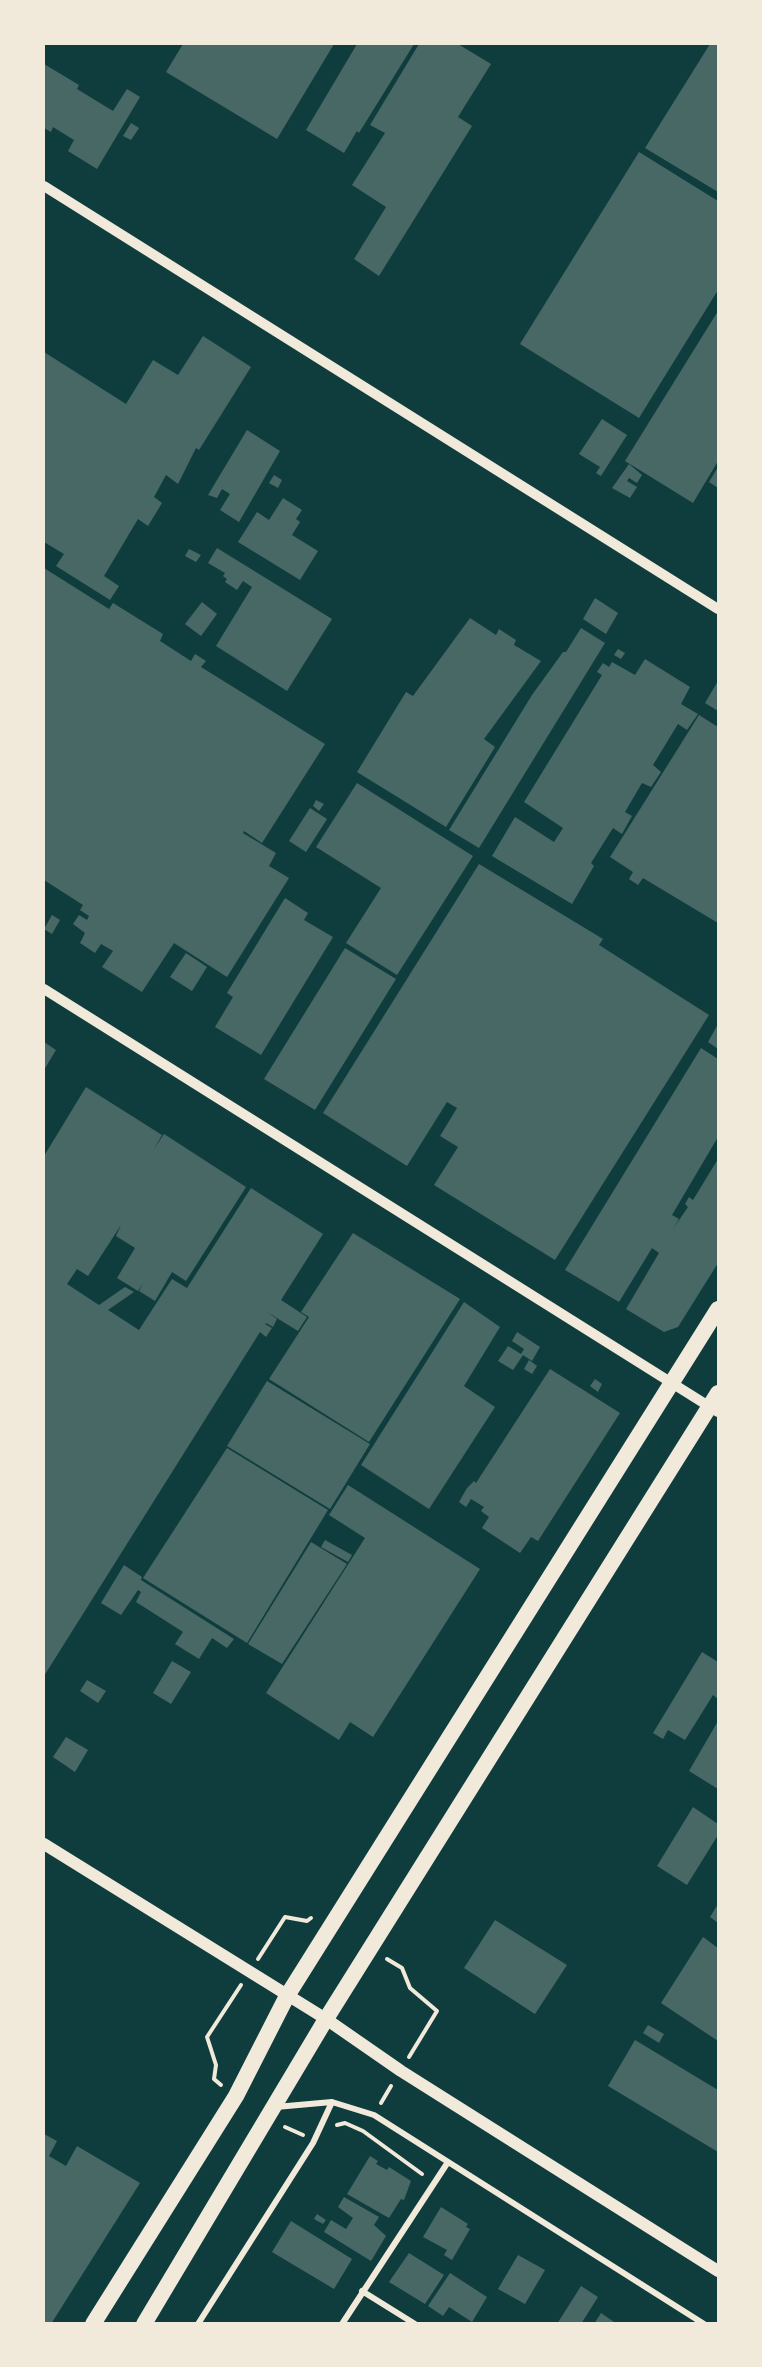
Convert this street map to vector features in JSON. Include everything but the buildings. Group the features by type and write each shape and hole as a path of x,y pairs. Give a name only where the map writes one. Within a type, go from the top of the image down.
{"highway":[{"path":"93,2324 236,2096 287,1996 718,1309"},
{"path":"144,2324 326,2019 716,1404"}],"main road":[{"path":"44,1844 326,2019 401,2071 718,2271"}],"street":[{"path":"44,186 718,609"},
{"path":"44,989 672,1383 716,1404"},
{"path":"198,2324 313,2143 332,2102"},
{"path":"273,2108 332,2102 374,2115 705,2324"},
{"path":"342,2324 448,2162"},
{"path":"362,2291 415,2324"}],"path":[{"path":"363,2131 434,2182"}]}
